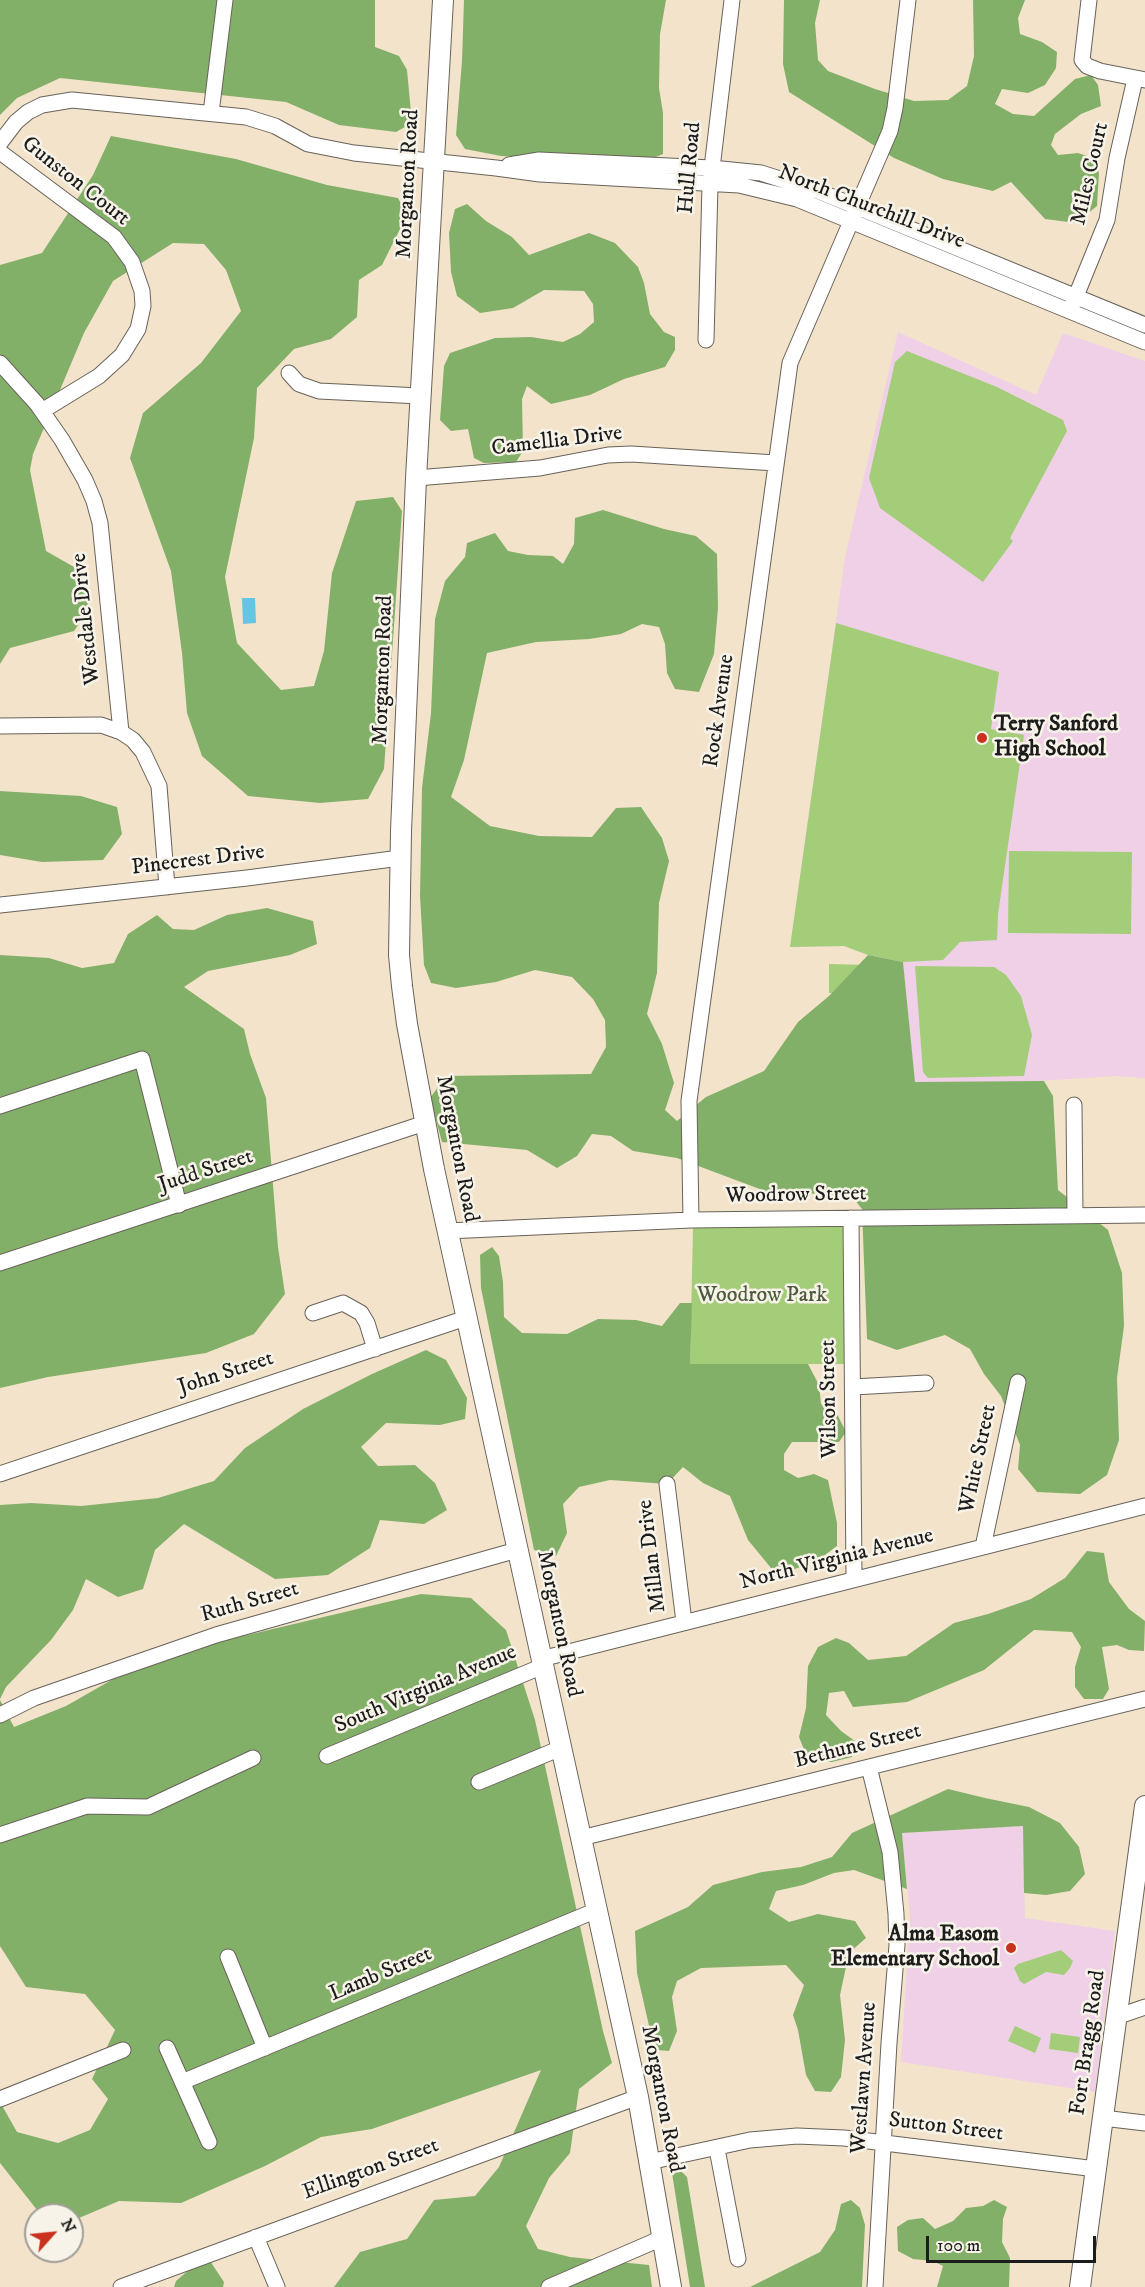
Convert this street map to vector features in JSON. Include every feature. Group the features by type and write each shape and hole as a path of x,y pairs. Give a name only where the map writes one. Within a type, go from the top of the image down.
{"main road":[{"name":"Morganton Road","path":"443,0 420,396 400,858 399,955 402,986 425,1124 447,1231 638,2097 670,2287"},
{"name":"Fort Bragg Road","path":"1080,2287 1145,1811"}],"street":[{"path":"211,113 225,0"},
{"name":"Hull Road","path":"706,340 710,185 732,0"},
{"name":"Rock Avenue","path":"691,1220 688,1101 790,363 893,123 908,0"},
{"path":"1089,0 1083,60 1087,66 1140,79"},
{"name":"Miles Court","path":"1072,304 1107,220 1117,158 1140,79"},
{"name":"North Churchill Drive","path":"0,143 16,122 28,112 42,105 72,100 261,120 308,144 323,149 540,174 739,185 854,213"},
{"name":"Gunston Court","path":"0,152 114,237 132,262 142,291 143,306 138,329 122,355 99,376 42,411"},
{"name":"North Churchill Drive","path":"496,168 539,160 712,168 761,173 791,181 854,213 1072,304 1145,342"},
{"name":"North Churchill Drive","path":"1072,304 1145,325"},
{"name":"Westdale Drive","path":"0,363 42,411 80,469 94,501 100,523 121,732"},
{"path":"289,374 299,384 319,391 420,396"},
{"name":"Camellia Drive","path":"416,478 540,468 608,455 631,454 776,463"},
{"path":"0,726 101,724 133,740 143,752 159,786 167,887"},
{"name":"Pinecrest Drive","path":"0,905 400,858"},
{"path":"0,1106 142,1059 179,1205"},
{"path":"1074,1105 1076,1215"},
{"name":"Judd Street","path":"0,1263 425,1124"},
{"name":"Woodrow Street","path":"447,1231 691,1220 1145,1215"},
{"name":"Wilson Street","path":"851,1218 854,1579"},
{"path":"313,1313 343,1303 361,1313 367,1323 375,1349"},
{"name":"John Street","path":"0,1473 466,1318"},
{"name":"White Street","path":"983,1547 1018,1382"},
{"path":"853,1387 926,1383"},
{"name":"Millan Drive","path":"667,1484 684,1622"},
{"name":"North Virginia Avenue","path":"542,1663 684,1622 1145,1506"},
{"name":"Ruth Street","path":"0,1715 34,1698 216,1635 518,1550"},
{"name":"South Virginia Avenue","path":"327,1756 542,1663"},
{"name":"Bethune Street","path":"581,1838 1145,1699"},
{"path":"479,1782 561,1748"},
{"path":"0,1836 87,1806 148,1807 253,1758"},
{"name":"Westlawn Avenue","path":"869,1767 890,1852 897,1914 897,1945 875,2287"},
{"name":"Lamb Street","path":"182,2082 597,1910"},
{"path":"228,1957 265,2048"},
{"path":"1116,2017 1145,2007"},
{"path":"167,2048 209,2142"},
{"path":"0,2099 123,2050"},
{"name":"Ellington Street","path":"121,2287 638,2097"},
{"path":"1103,2118 1145,2124"},
{"name":"Sutton Street","path":"649,2162 750,2140 797,2136 883,2142 1096,2169"},
{"path":"717,2149 738,2259"},
{"path":"256,2237 277,2287"},
{"path":"549,2287 662,2238"}],"shaded area":[{"name":"Terry Sanford High School","path":"898,332 1036,395 1063,333 1145,361 1145,1078 1117,1076 915,1089 903,962 868,955 844,946 790,947 845,557"},
{"name":"Alma Easom Elementary School","path":"1023,1826 1025,1918 1115,1931 1095,2092 901,2062 910,1916 902,1833"}],"green space":[{"path":"0,0 375,0 375,47 399,56 407,70 412,123 396,132 339,125 286,102 60,78 17,98 0,115"},
{"path":"464,0 666,0 660,34 659,88 663,113 663,154 644,162 621,162 501,156 465,149 456,135"},
{"path":"784,0 820,0 815,23 818,60 828,71 914,101 948,100 967,86 974,56 973,0 1025,0 1018,18 1020,34 1042,42 1057,52 1056,68 1045,85 1028,93 1002,89 995,104 1013,114 1034,116 1075,79 1091,75 1098,85 1101,106 1081,114 1055,134 1051,145 1058,155 1078,153 1093,158 1099,173 1097,206 1076,223 1045,219 1011,182 993,191 943,179 894,158 789,92 783,64"},
{"path":"111,136 236,159 327,185 398,198 407,215 382,265 359,280 357,317 331,339 294,349 257,388 254,438 225,577 237,643 281,690 314,686 324,651 332,573 356,501 393,497 402,511 384,769 368,799 320,803 248,796 202,756 187,713 171,571 130,458 143,413 201,363 241,311 226,270 204,244 173,243 113,281 84,333 33,454 30,470 46,551 74,567 87,587 88,611 74,631 10,648 0,664 0,265 42,253 93,175"},
{"path":"467,204 486,221 512,237 529,255 589,233 615,243 638,267 644,283 650,314 664,332 675,337 675,350 665,367 624,379 590,395 551,404 527,386 522,399 523,451 516,462 484,463 474,458 468,429 451,431 440,420 444,366 450,353 495,338 531,337 563,342 580,334 594,322 593,304 584,291 544,290 513,308 480,313 457,296 451,272 449,233 455,209"},
{"path":"907,351 997,387 1063,420 1067,431 1010,538 1013,541 983,582 880,508 869,478 895,362"},
{"path":"603,510 664,529 696,536 717,554 718,608 714,654 699,692 675,689 667,673 665,644 659,627 642,624 621,634 589,639 536,642 487,653 464,760 451,797 490,826 539,836 592,837 616,808 641,807 662,838 669,861 659,903 657,973 647,1014 662,1044 674,1083 665,1110 677,1121 706,1097 764,1071 798,1022 829,996 868,955 903,962 915,1082 1044,1081 1053,1096 1058,1190 1108,1230 1122,1273 1124,1326 1117,1378 1119,1440 1107,1475 1080,1494 1037,1492 1018,1469 1020,1445 1001,1396 984,1374 970,1349 945,1335 897,1350 867,1339 862,1209 853,1198 808,1193 773,1194 677,1158 633,1151 611,1136 592,1134 577,1156 557,1168 527,1150 442,1142 430,1098 446,1076 591,1074 606,1047 605,1020 593,999 572,977 535,970 496,982 456,988 431,983 424,965 420,896 422,788 431,713 435,619 445,581 465,557 467,543 495,533 508,551 553,556 563,564 574,544 575,518"},
{"path":"836,623 999,672 991,729 1024,735 998,914 997,940 960,942 943,960 903,962 868,955 844,946 790,947"},
{"path":"0,791 81,796 117,807 122,834 103,860 42,862 0,855"},
{"path":"1009,851 1132,852 1131,934 1008,933"},
{"path":"267,908 313,921 317,944 290,955 208,971 184,987 244,1029 250,1054 266,1098 278,1247 285,1294 254,1334 206,1353 48,1377 0,1388 0,955 49,958 82,968 114,963 128,934 157,915 173,929 194,930 227,915"},
{"path":"829,964 867,965 867,994 829,993"},
{"path":"915,966 994,967 1006,975 1021,996 1032,1035 1024,1076 928,1078 923,1072"},
{"name":"Woodrow Park","path":"845,1224 846,1364 690,1364 693,1228"},
{"path":"492,1247 499,1256 503,1282 504,1317 522,1333 567,1334 598,1319 636,1320 662,1326 680,1303 692,1303 690,1364 808,1364 819,1385 821,1404 837,1414 846,1432 839,1442 792,1442 784,1454 784,1470 798,1478 814,1474 828,1480 837,1523 837,1546 817,1561 792,1570 771,1568 748,1540 730,1496 703,1483 683,1467 667,1484 610,1480 579,1487 563,1504 567,1533 556,1556 534,1550 481,1288 480,1255"},
{"path":"426,1350 446,1360 467,1398 465,1419 440,1425 386,1423 361,1447 378,1466 415,1465 435,1483 447,1510 424,1524 380,1520 370,1548 328,1575 275,1579 184,1524 155,1550 143,1589 118,1597 86,1579 73,1610 51,1640 6,1687 0,1699 0,1505 31,1503 81,1506 158,1498 214,1481 245,1448 303,1409"},
{"path":"1087,1551 1104,1553 1109,1582 1129,1609 1145,1621 1144,1651 1129,1650 1117,1645 1102,1647 1109,1689 1103,1699 1084,1699 1075,1687 1075,1667 1081,1647 1072,1632 1034,1630 984,1670 907,1702 853,1707 844,1691 829,1693 826,1715 841,1731 855,1741 852,1757 832,1762 809,1762 799,1737 806,1708 808,1666 818,1647 836,1638 849,1643 868,1660 906,1656 954,1623 1031,1599 1065,1578"},
{"path":"421,1594 471,1598 506,1630 535,1720 612,2063 579,2089 570,2153 549,2178 526,2226 538,2249 570,2257 649,2265 652,2287 334,2287 360,2252 407,2239 434,2200 475,2196 499,2167 541,2070 372,2129 321,2137 265,2166 181,2203 119,2201 84,2216 84,2203 32,2203 0,2163 0,2102 17,2132 58,2143 90,2130 108,2099 92,2079 115,2030 85,1994 26,1987 0,1946 0,1700 14,1727 66,1706 150,1658"},
{"path":"948,1789 1029,1807 1060,1823 1079,1847 1085,1874 1070,1891 1046,1895 1024,1893 1023,1826 902,1833 907,1889 854,1870 834,1873 803,1885 776,1891 769,1909 789,1922 818,1914 855,1921 866,1938 849,1953 840,1995 845,2040 841,2077 831,2092 815,2091 806,2075 793,2015 804,1985 786,1965 701,1968 677,1981 672,1997 677,2031 669,2051 658,2050 650,2030 637,1973 635,1931 688,1907 713,1885 762,1872 801,1867 832,1857 852,1833"},
{"path":"1061,1950 1073,1961 1064,1975 1046,1972 1024,1984 1020,1981 1014,1968 1018,1964"},
{"path":"1015,2026 1041,2038 1035,2053 1008,2041"},
{"path":"1051,2033 1080,2037 1078,2053 1049,2049"},
{"path":"681,2171 687,2177 705,2287 690,2287 672,2173"},
{"path":"851,2200 860,2208 865,2225 862,2287 750,2287 820,2252 835,2230 841,2204"},
{"path":"994,2200 1007,2207 1003,2219 1002,2242 1010,2258 1009,2287 937,2287 943,2266 933,2261 913,2259 898,2251 897,2227 908,2220 923,2218 935,2229 953,2221 966,2208 983,2206"},
{"path":"206,2255 224,2282 223,2287 174,2287 176,2281"}],"water":[{"path":"242,598 255,598 256,623 243,624"}],"place":[{"name":"Terry Sanford High School","path":"982,738"},
{"name":"Alma Easom Elementary School","path":"1011,1948"}]}
